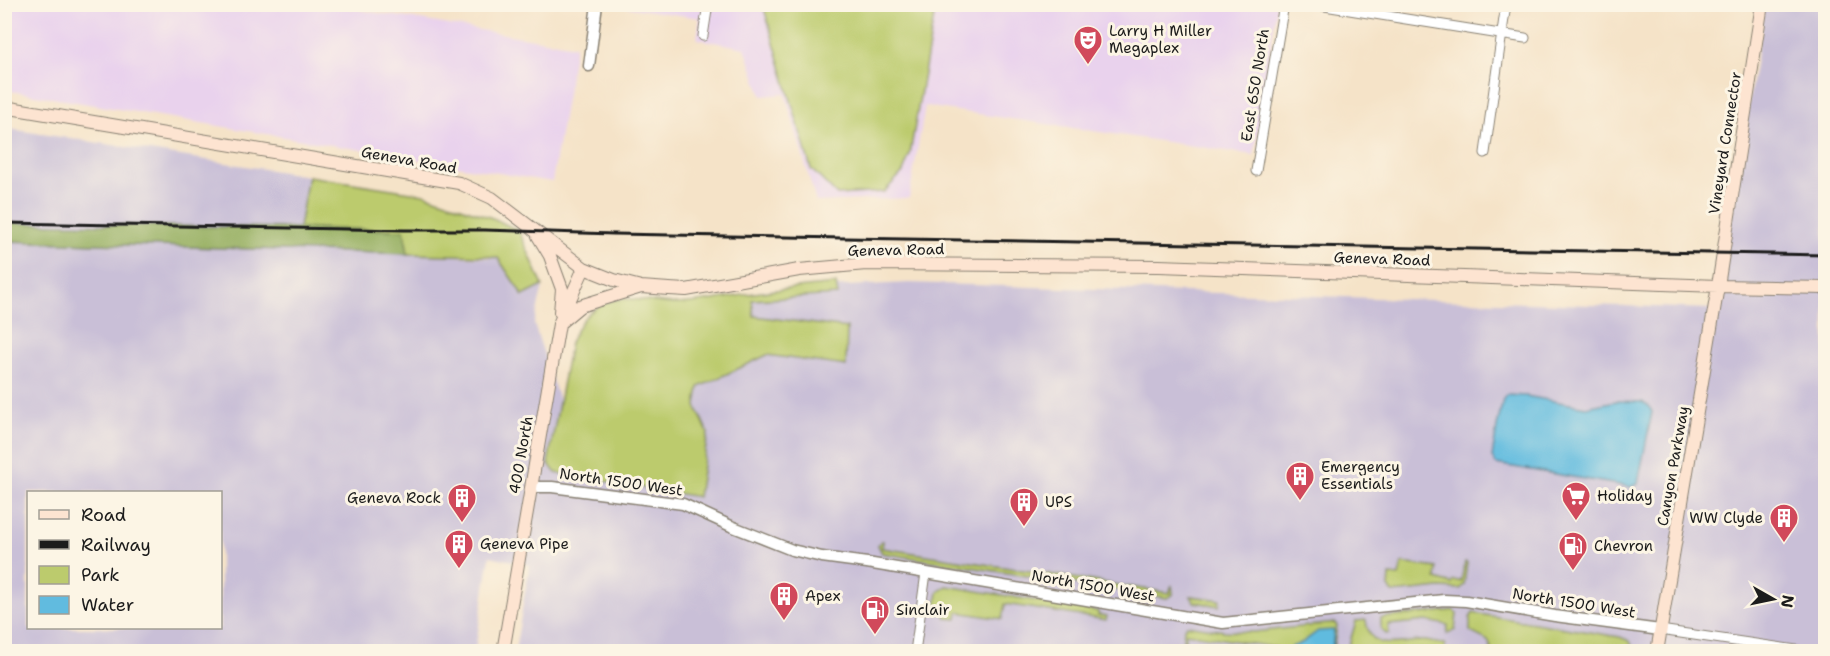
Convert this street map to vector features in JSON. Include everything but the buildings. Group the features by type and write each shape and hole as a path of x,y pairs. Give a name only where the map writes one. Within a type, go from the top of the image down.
{"main road":[{"name":"Vineyard Connector","path":"1718,286 1762,4"},
{"name":"Geneva Road","path":"4,107 459,183 492,198 584,268 614,280 641,287 686,290 799,270 866,264 1159,266 1826,288"},
{"path":"536,232 550,256 562,290 559,324"},
{"name":"400 North","path":"502,651 559,324 584,268"},
{"name":"Canyon Parkway","path":"1657,651 1718,286"},
{"path":"559,324 580,306 641,287"}],"street":[{"path":"589,66 597,4"},
{"path":"703,36 708,4"},
{"name":"East 650 North","path":"1256,171 1284,4"},
{"path":"1312,4 1525,38"},
{"path":"1485,153 1506,4"},
{"name":"North 1500 West","path":"531,487 683,504 792,550 822,557 1223,623 1444,600 1466,601 1660,630"},
{"path":"915,651 926,573"},
{"path":"1660,630 1810,651"}],"shaded area":[{"path":"605,4 1277,5 1254,155 925,106 909,198 816,202 785,94 762,96 745,48 697,39 700,18"},
{"path":"4,5 330,5 575,46 552,182 5,90"},
{"path":"1765,5 1825,5 1825,651 515,651 530,565 490,556 475,651 5,651 4,128 308,176 299,228 409,254 498,258 523,295 543,286 534,324 569,431 689,304 768,290 909,283 1714,309"}],"green space":[{"path":"763,5 936,5 910,154 903,172 884,192 837,195 811,169"},
{"path":"308,176 424,194 495,219 519,231 543,286 523,296 498,258 408,254 404,230 299,228"},
{"path":"5,223 404,230 408,254 5,241"},
{"path":"836,284 838,295 752,300 754,316 847,328 846,366 767,355 699,387 696,406 708,433 698,497 556,473 548,463 570,343 590,312 602,304 617,299 633,299 675,304"},
{"path":"883,541 882,548 1169,593 1172,585 1173,594 1167,598 882,553 878,545"},
{"path":"1465,562 1467,563 1464,585 1460,589 1440,588 1393,593 1389,588 1390,575 1399,576 1402,563 1437,568 1436,579 1452,584 1453,581 1461,581"},
{"path":"947,586 1098,611 1098,615 1107,616 1106,620 1005,604 1002,619 958,612 957,619 946,618 945,614 935,612 938,592"},
{"path":"1191,596 1220,600 1219,606 1194,602"},
{"path":"1454,610 1457,614 1455,630 1447,634 1448,625 1426,621 1388,625 1389,633 1386,634 1381,629 1381,618"},
{"path":"1473,613 1620,637 1630,641 1634,651 1491,651 1487,640 1470,631 1470,618"},
{"path":"1366,620 1373,638 1380,642 1388,644 1426,641 1445,644 1444,651 1347,652 1356,621"},
{"path":"1335,623 1337,626 1333,651 1278,651 1278,648 1186,633 1185,641 1183,641 1184,628 1187,625 1225,631 1254,632"}],"water":[{"path":"1507,395 1526,396 1586,407 1616,401 1642,402 1648,405 1652,412 1638,483 1631,487 1496,464 1492,457 1503,399"},
{"path":"1334,630 1332,651 1283,651 1303,642 1318,631"}],"railway":[{"path":"4,223 1826,255"}],"place":[{"name":"Larry H Miller Megaplex","path":"1088,66"},
{"name":"Emergency Essentials","path":"1300,502"},
{"name":"Holiday","path":"1576,522"},
{"name":"Geneva Rock","path":"462,524"},
{"name":"UPS","path":"1024,528"},
{"name":"WW Clyde","path":"1784,544"},
{"name":"Geneva Pipe","path":"459,570"},
{"name":"Chevron","path":"1573,572"},
{"name":"Apex","path":"784,622"},
{"name":"Sinclair","path":"875,636"}]}
